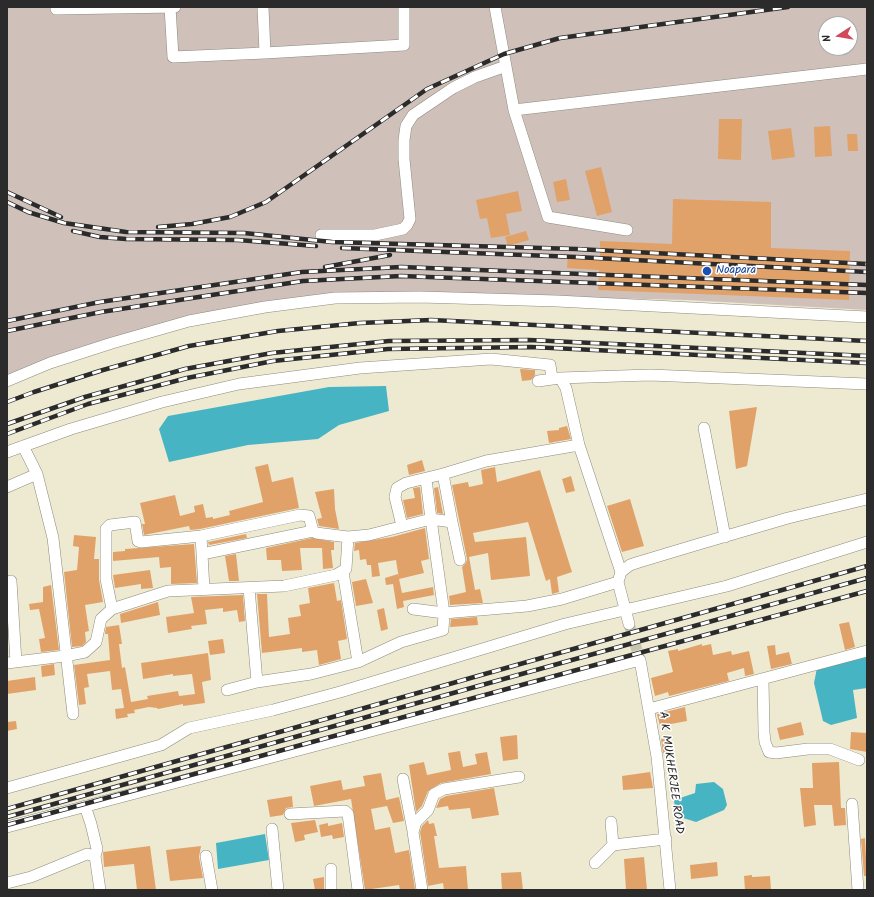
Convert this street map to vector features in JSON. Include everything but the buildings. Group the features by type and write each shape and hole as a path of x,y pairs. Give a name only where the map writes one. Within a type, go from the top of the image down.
{"street":[{"path":"170,7 173,57 265,54 404,45 404,7"},
{"path":"56,9 175,7"},
{"path":"263,7 265,54"},
{"path":"495,7 514,110 548,217 627,230"},
{"path":"321,235 375,235 403,229 410,220 404,140 406,126 413,115 453,88 475,77 506,66"},
{"path":"514,110 867,69"},
{"path":"7,381 50,363 105,345 189,321 265,306 335,298 420,297 557,301 746,309 867,317"},
{"path":"7,452 71,429 162,402 239,384 360,368 491,359 550,365 556,378 566,388 579,445 620,577 624,610 629,624"},
{"path":"538,381 556,378 650,375 867,384"},
{"path":"704,428 725,537"},
{"path":"402,526 395,497 397,488 406,483 426,479 486,461 579,445"},
{"path":"23,446 37,474 53,538 65,656 73,714"},
{"path":"7,487 37,474"},
{"path":"443,474 460,560"},
{"path":"227,690 257,682 311,674 358,662 401,642 443,630 444,613 426,479"},
{"path":"413,609 444,613 544,603 620,577 630,565 639,562 788,518 867,499"},
{"path":"112,609 106,579 106,529 110,525 135,522 138,541 141,542 201,536 300,515 309,516 313,531"},
{"path":"202,554 313,531 316,533 348,537 369,535 431,519 452,522"},
{"path":"201,536 204,589"},
{"path":"11,581 12,663 85,652 96,642 101,619 112,609 168,591 249,588 309,582 343,572 346,569 348,537"},
{"path":"7,788 161,745 189,728 273,710 340,692 565,624 727,586 867,542"},
{"path":"343,572 358,662"},
{"path":"249,588 257,682"},
{"path":"649,709 763,680 867,651"},
{"name":"A K MUKHERJEE ROAD","path":"85,806 640,660 657,757 670,890"},
{"path":"763,680 764,732 765,742 769,752 776,753 808,749 830,749 859,760"},
{"path":"413,832 416,822 428,810 434,794 438,791 518,777"},
{"path":"403,779 422,890"},
{"path":"852,804 858,890"},
{"path":"7,827 85,806 97,848 95,856 100,890"},
{"path":"290,814 345,811 348,814 358,890"},
{"path":"611,822 613,845"},
{"path":"272,829 278,890"},
{"path":"595,863 613,845 666,839"},
{"path":"7,883 31,877 88,854 95,856"},
{"path":"206,856 212,890"},
{"path":"331,869 332,890"}],"shaded area":[{"path":"7,7 867,7 867,310 687,300 519,296 261,304 50,359 7,375"}],"water":[{"path":"386,386 389,411 339,425 318,439 248,445 169,462 159,429 168,416 329,387"},
{"path":"867,654 867,688 853,690 857,718 831,725 823,721 814,683 817,668"},
{"path":"714,782 723,789 727,805 724,810 696,822 680,817 675,809 674,800 695,793 696,784"},
{"path":"265,834 269,860 218,869 216,843"}],"tunnel":[{"path":"629,624 640,660"}],"railway":[{"path":"158,227 192,224 230,217 266,202 427,89 504,54 560,38 788,7"},
{"path":"7,192 61,217"},
{"path":"7,202 28,212 64,223 126,232 244,233 332,242 576,249 867,264"},
{"path":"73,231 100,237 126,239 238,240 316,246"},
{"path":"342,248 576,257 867,272"},
{"path":"325,267 390,255"},
{"path":"7,321 100,302 302,272 401,267 867,285"},
{"path":"7,331 101,312 303,281 401,276 867,293"},
{"path":"7,402 103,370 189,346 278,331 360,323 431,320 867,341"},
{"path":"7,424 85,397 185,369 272,353 389,341 529,340 867,356"},
{"path":"7,434 88,404 187,378 273,361 388,349 531,347 867,363"},
{"path":"7,809 867,566"},
{"path":"7,817 867,578"},
{"path":"7,825 867,591"}],"place":[{"name":"Noapara","path":"707,271"}]}
